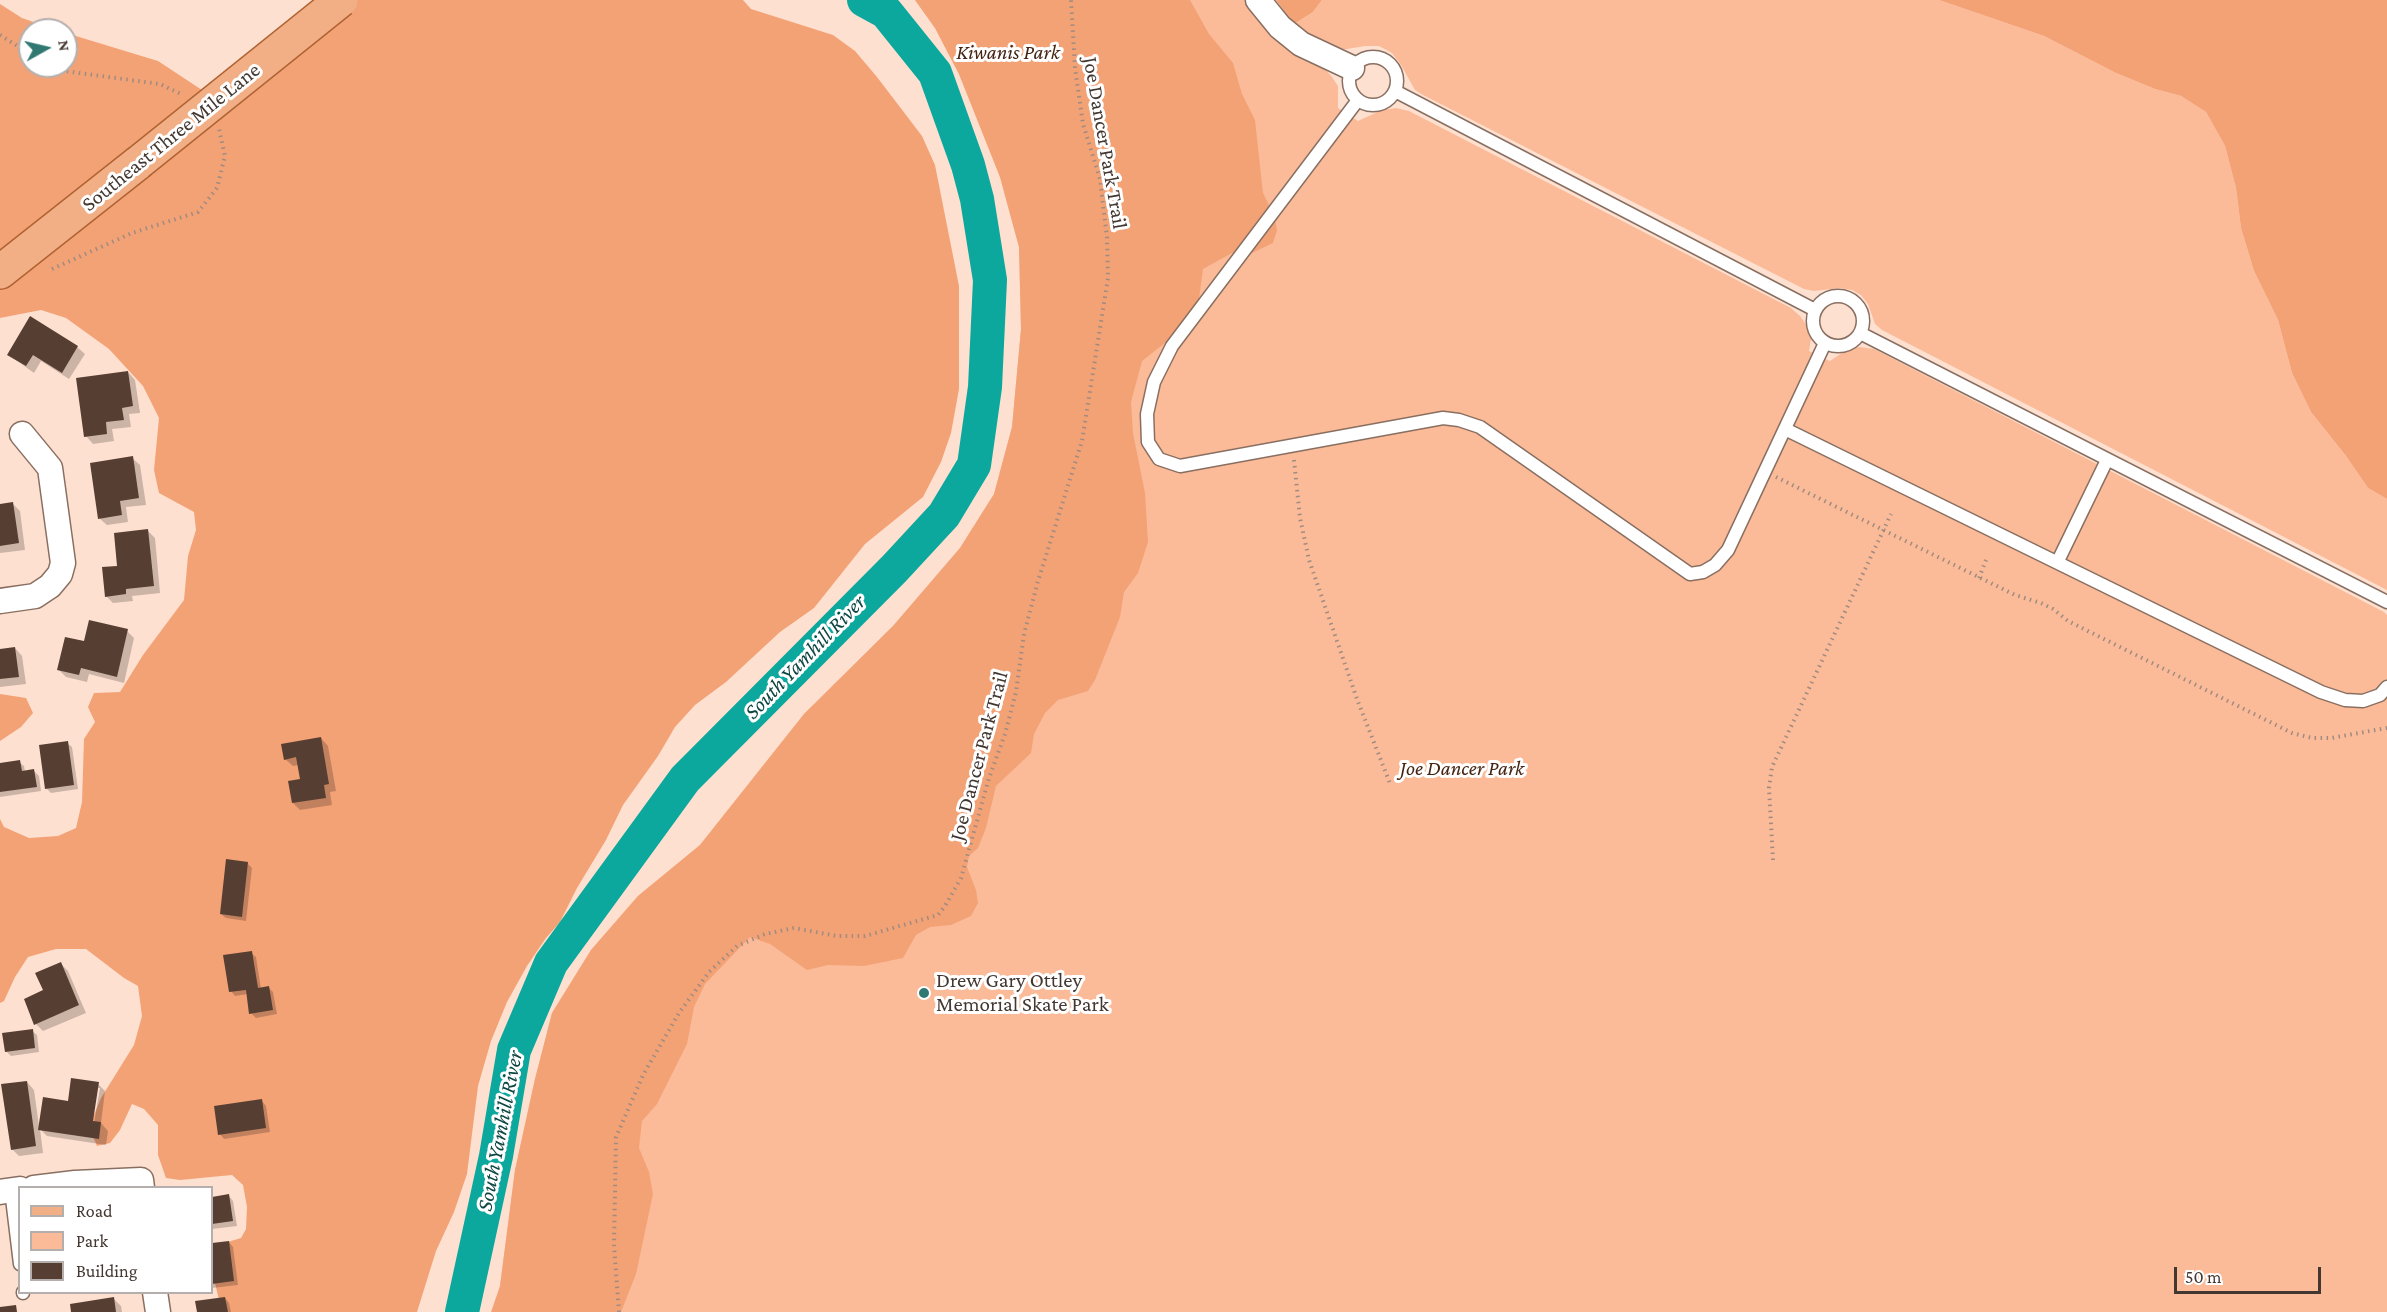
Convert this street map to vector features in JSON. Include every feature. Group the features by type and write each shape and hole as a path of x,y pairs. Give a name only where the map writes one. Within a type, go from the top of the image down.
{"main road":[{"name":"Southeast Three Mile Lane","path":"0,272 341,0"}],"street":[{"path":"1258,0 1280,27 1301,44 1352,68"},
{"path":"0,601 35,596 50,586 60,574 63,563 50,468 22,434"},
{"path":"50,1186 75,1183 141,1184"},
{"path":"155,1294 158,1312"}],"lane":[{"path":"1365,58 1380,58 1387,62 1396,75 1395,91 1379,105 1364,104 1358,100 1350,88 1349,75 1352,68 1365,58"},
{"path":"1395,91 1815,310"},
{"path":"1358,100 1172,346 1154,382 1147,414 1148,442 1158,459 1180,466 1443,418 1459,420 1480,427 1690,574 1703,573 1715,565 1728,549 1825,343"},
{"path":"1834,296 1849,299 1860,310 1862,325 1860,333 1848,344 1840,346 1825,343 1815,332 1813,324 1815,310 1820,303 1834,296"},
{"path":"1860,333 2387,602"},
{"path":"1785,429 2321,692 2345,700 2363,701 2380,695 2387,687"},
{"path":"2058,561 2107,460"},
{"path":"16,1190 18,1227"}],"path":[{"name":"Joe Dancer Park Trail","path":"619,1312 614,1245 616,1137 643,1075 679,1013 709,972 737,946 765,934 794,928 837,936 865,936 938,915 961,878 1016,692 1024,634 1038,580 1082,441 1108,278 1107,238 1100,179 1083,124 1075,68 1071,0"},
{"path":"0,35 18,46"},
{"path":"1293,445 1300,518 1309,560 1391,786"},
{"path":"1765,471 1979,578 2015,595 2041,603 2068,621 2292,733 2312,738 2331,738 2387,728"},
{"path":"1773,860 1769,788 1772,767 1891,514"},
{"path":"1979,578 1986,560"}],"green space":[{"path":"339,0 743,0 751,9 833,35 855,51 922,136 935,165 959,286 959,389 951,433 941,462 923,497 865,544 814,608 780,632 726,682 695,705 675,727 658,756 623,805 560,922 527,966 507,1002 491,1041 478,1086 467,1174 454,1212 436,1251 417,1312 222,1312 213,1275 213,1249 214,1246 241,1238 246,1229 247,1207 243,1185 232,1175 180,1180 166,1178 158,1155 158,1125 144,1109 132,1104 120,1130 110,1143 97,1146 89,1127 101,1098 134,1045 142,1016 138,986 86,949 56,949 28,957 15,977 4,1001 0,1003 0,819 4,827 29,838 58,836 76,828 82,802 84,739 95,722 88,707 94,693 120,692 143,655 184,600 188,556 196,530 194,512 159,493 154,470 159,418 143,386 109,349 66,318 41,310 0,318 0,4 22,18 18,18 18,78 78,78 78,37 158,61 202,90"},
{"name":"Joe Dancer Park","path":"915,0 1247,0 1292,51 1325,69 1338,86 1338,108 1358,121 1382,110 1396,108 1409,111 1791,308 1808,327 1811,339 1809,351 1830,361 1846,350 1859,347 1874,349 2384,612 2387,615 2387,1312 495,1312 515,1170 552,1013 591,950 638,896 700,845 804,714 893,626 960,548 994,494 1012,427 1021,329 1019,247 1000,177 959,74 935,28"},
{"name":"Kiwanis Park","path":"915,0 1190,0 1209,34 1233,63 1242,94 1255,120 1263,193 1274,215 1277,230 1273,243 1252,253 1232,253 1203,269 1198,306 1193,321 1142,361 1131,402 1133,433 1145,493 1148,542 1138,573 1124,592 1120,617 1095,680 1088,691 1058,700 1045,713 1034,734 1031,753 996,786 986,828 978,848 969,856 967,867 976,890 978,903 971,916 951,925 930,927 916,935 903,958 864,966 828,965 807,970 770,944 750,937 705,984 694,1007 687,1044 657,1104 642,1121 639,1148 649,1172 653,1194 636,1274 621,1312 491,1312 500,1286 515,1170 552,1013 591,950 638,896 700,845 804,714 893,626 960,548 994,494 1012,427 1021,329 1019,247 1000,177 959,74 935,28"},
{"path":"1276,0 1322,0 1313,12 1294,24"},
{"path":"1322,0 1939,0 2044,36 2116,73 2155,89 2181,96 2206,112 2225,146 2236,188 2241,228 2254,271 2278,320 2292,373 2311,412 2368,488 2387,499 2387,590 1882,330 1875,324 1868,304 1861,295 1852,290 1804,289 1423,95 1415,90 1392,53 1379,46 1341,50 1314,38 1294,24 1313,12"},
{"path":"1939,0 2387,0 2387,499 2368,488 2311,412 2292,373 2278,320 2254,271 2241,228 2236,188 2225,146 2206,112 2181,96 2155,89 2116,73 2044,36"},
{"path":"0,694 26,698 33,713 21,727 0,741"}],"building":[{"path":"30,316 78,346 62,373 33,355 26,366 7,355"},
{"path":"128,371 133,406 122,408 124,420 106,422 107,434 84,437 76,378"},
{"path":"133,456 139,498 120,501 122,515 98,519 90,463"},
{"path":"13,502 19,543 0,546 0,504"},
{"path":"148,529 154,586 126,589 126,594 105,597 102,567 117,566 114,533"},
{"path":"89,620 128,629 117,677 81,668 79,675 57,670 65,637 84,641"},
{"path":"15,647 19,677 0,679 0,649"},
{"path":"321,737 329,784 324,785 326,798 292,803 288,781 300,779 296,757 284,760 281,744"},
{"path":"68,741 74,785 45,789 39,745"},
{"path":"20,760 22,771 34,769 37,787 0,792 0,763"},
{"path":"226,859 248,862 242,917 220,914"},
{"path":"252,951 258,988 269,986 273,1010 249,1014 246,990 229,992 223,955"},
{"path":"61,962 79,1005 34,1025 24,999 43,990 35,973"},
{"path":"33,1029 35,1048 5,1052 2,1033"},
{"path":"71,1078 99,1082 93,1121 101,1122 99,1139 38,1130 43,1097 68,1101"},
{"path":"27,1081 36,1146 11,1150 1,1084"},
{"path":"262,1099 266,1128 218,1135 214,1106"},
{"path":"229,1194 233,1221 213,1224 213,1197"},
{"path":"229,1241 234,1281 213,1284 213,1243"},
{"path":"114,1297 116,1312 71,1312 70,1304"},
{"path":"225,1297 228,1312 197,1312 195,1301"},
{"path":"16,1305 17,1312 0,1312 0,1307"}],"waterway":[{"name":"South Yamhill River","path":"462,1312 496,1156 514,1050 551,963 685,779 894,569 944,515 974,465 985,387 990,280 977,199 968,165 935,73 886,12 864,0"}],"place":[{"name":"Drew Gary Ottley Memorial Skate Park","path":"924,993"}]}
